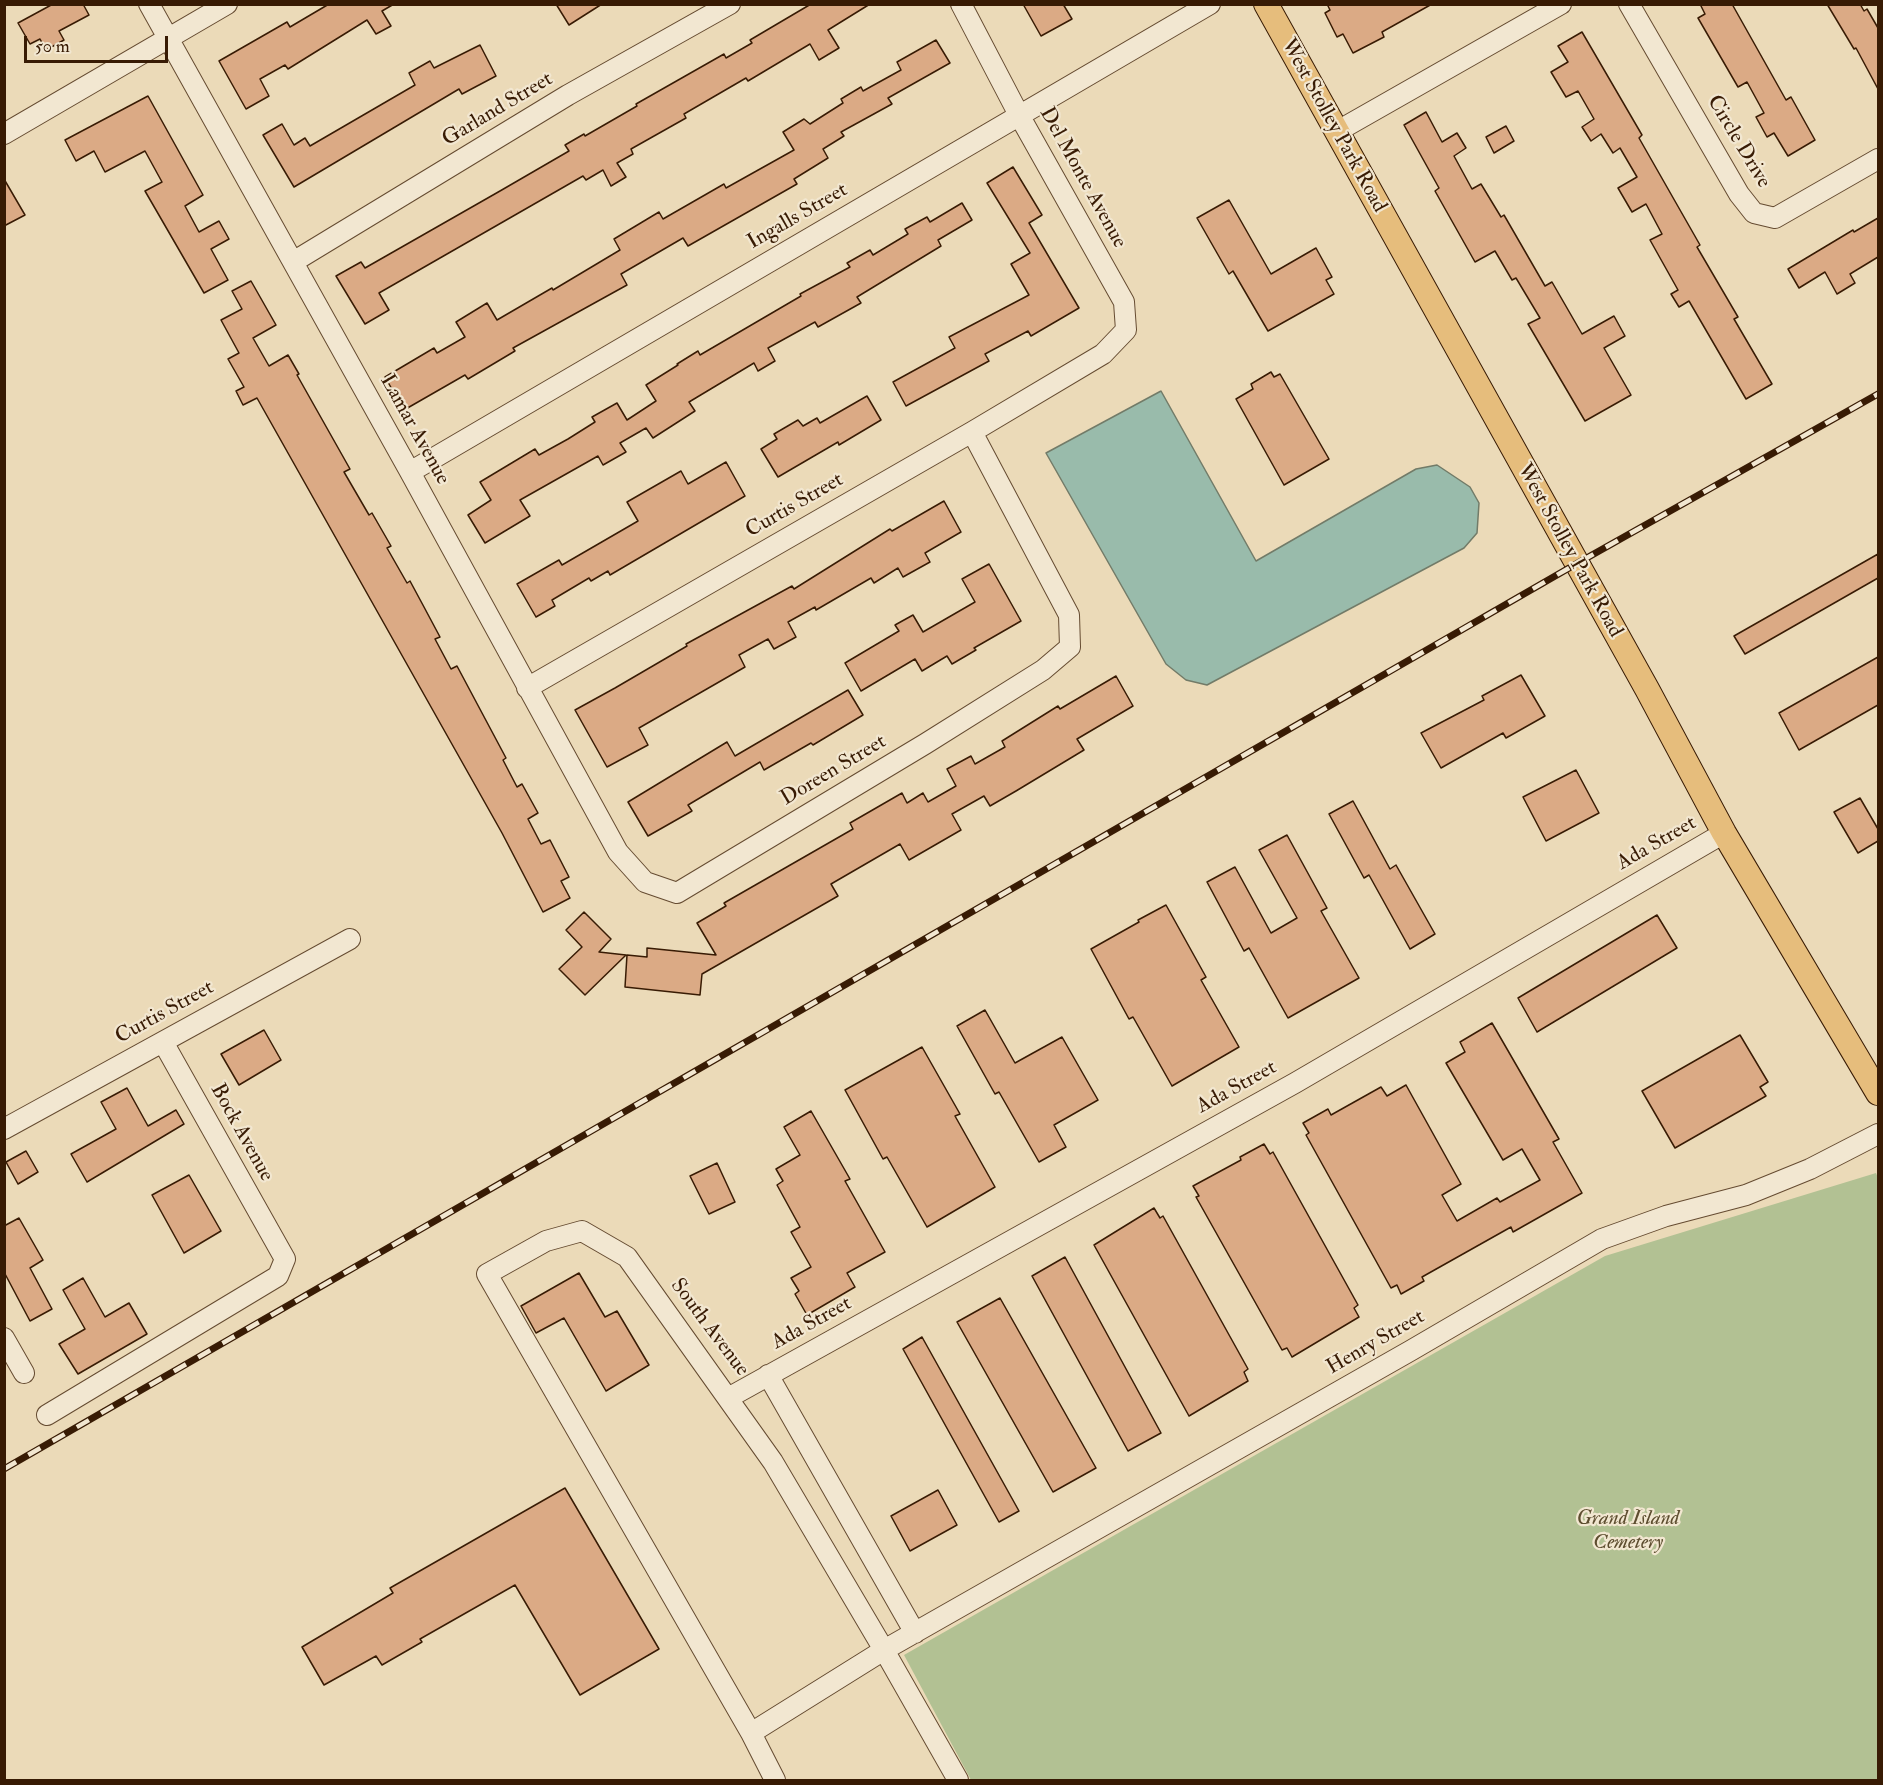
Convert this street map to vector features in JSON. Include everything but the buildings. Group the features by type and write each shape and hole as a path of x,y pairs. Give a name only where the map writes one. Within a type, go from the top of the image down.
{"main road":[{"name":"West Stolley Park Road","path":"1266,4 1635,668 1724,833 1878,1093"}],"street":[{"name":"Lamar Avenue","path":"149,4 410,472 618,852 640,877"},
{"path":"4,134 227,4"},
{"name":"Garland Street","path":"293,262 568,95 730,4"},
{"name":"Del Monte Avenue","path":"961,4 1019,115 1124,302 1126,330 1103,354 1086,364"},
{"name":"Ingalls Street","path":"410,472 1210,4"},
{"path":"1336,132 1561,4"},
{"name":"Circle Drive","path":"1629,4 1739,194 1754,213 1775,218 1878,159"},
{"name":"Curtis Street","path":"527,688 1086,364"},
{"name":"Doreen Street","path":"640,877 645,882 677,892 925,744 1048,666 1070,646 1069,615 972,432"},
{"name":"Ada Street","path":"768,1375 1305,1078 1724,833"},
{"name":"Curtis Street","path":"4,1129 350,939"},
{"name":"Bock Avenue","path":"47,1415 278,1276 285,1259 163,1042"},
{"name":"Henry Street","path":"751,1733 884,1650 1400,1357 1602,1239 1666,1216 1746,1195 1810,1168 1878,1134"},
{"name":"South Avenue","path":"751,1733 488,1274 546,1241 582,1231 627,1257 728,1398 768,1375 915,1633"},
{"path":"4,1338 24,1373"},
{"path":"728,1398 773,1462 884,1650 957,1780"},
{"path":"751,1733 776,1780"}],"green space":[{"name":"Grand Island Cemetery","path":"1876,1173 1878,1178 1878,1780 971,1780 904,1655 1605,1256"}],"shaded area":[{"path":"1161,391 1256,561 1416,469 1437,465 1470,487 1479,503 1477,533 1464,548 1207,685 1186,680 1166,664 1046,453"}],"railway":[{"path":"4,1469 1576,564 1878,394"}]}
